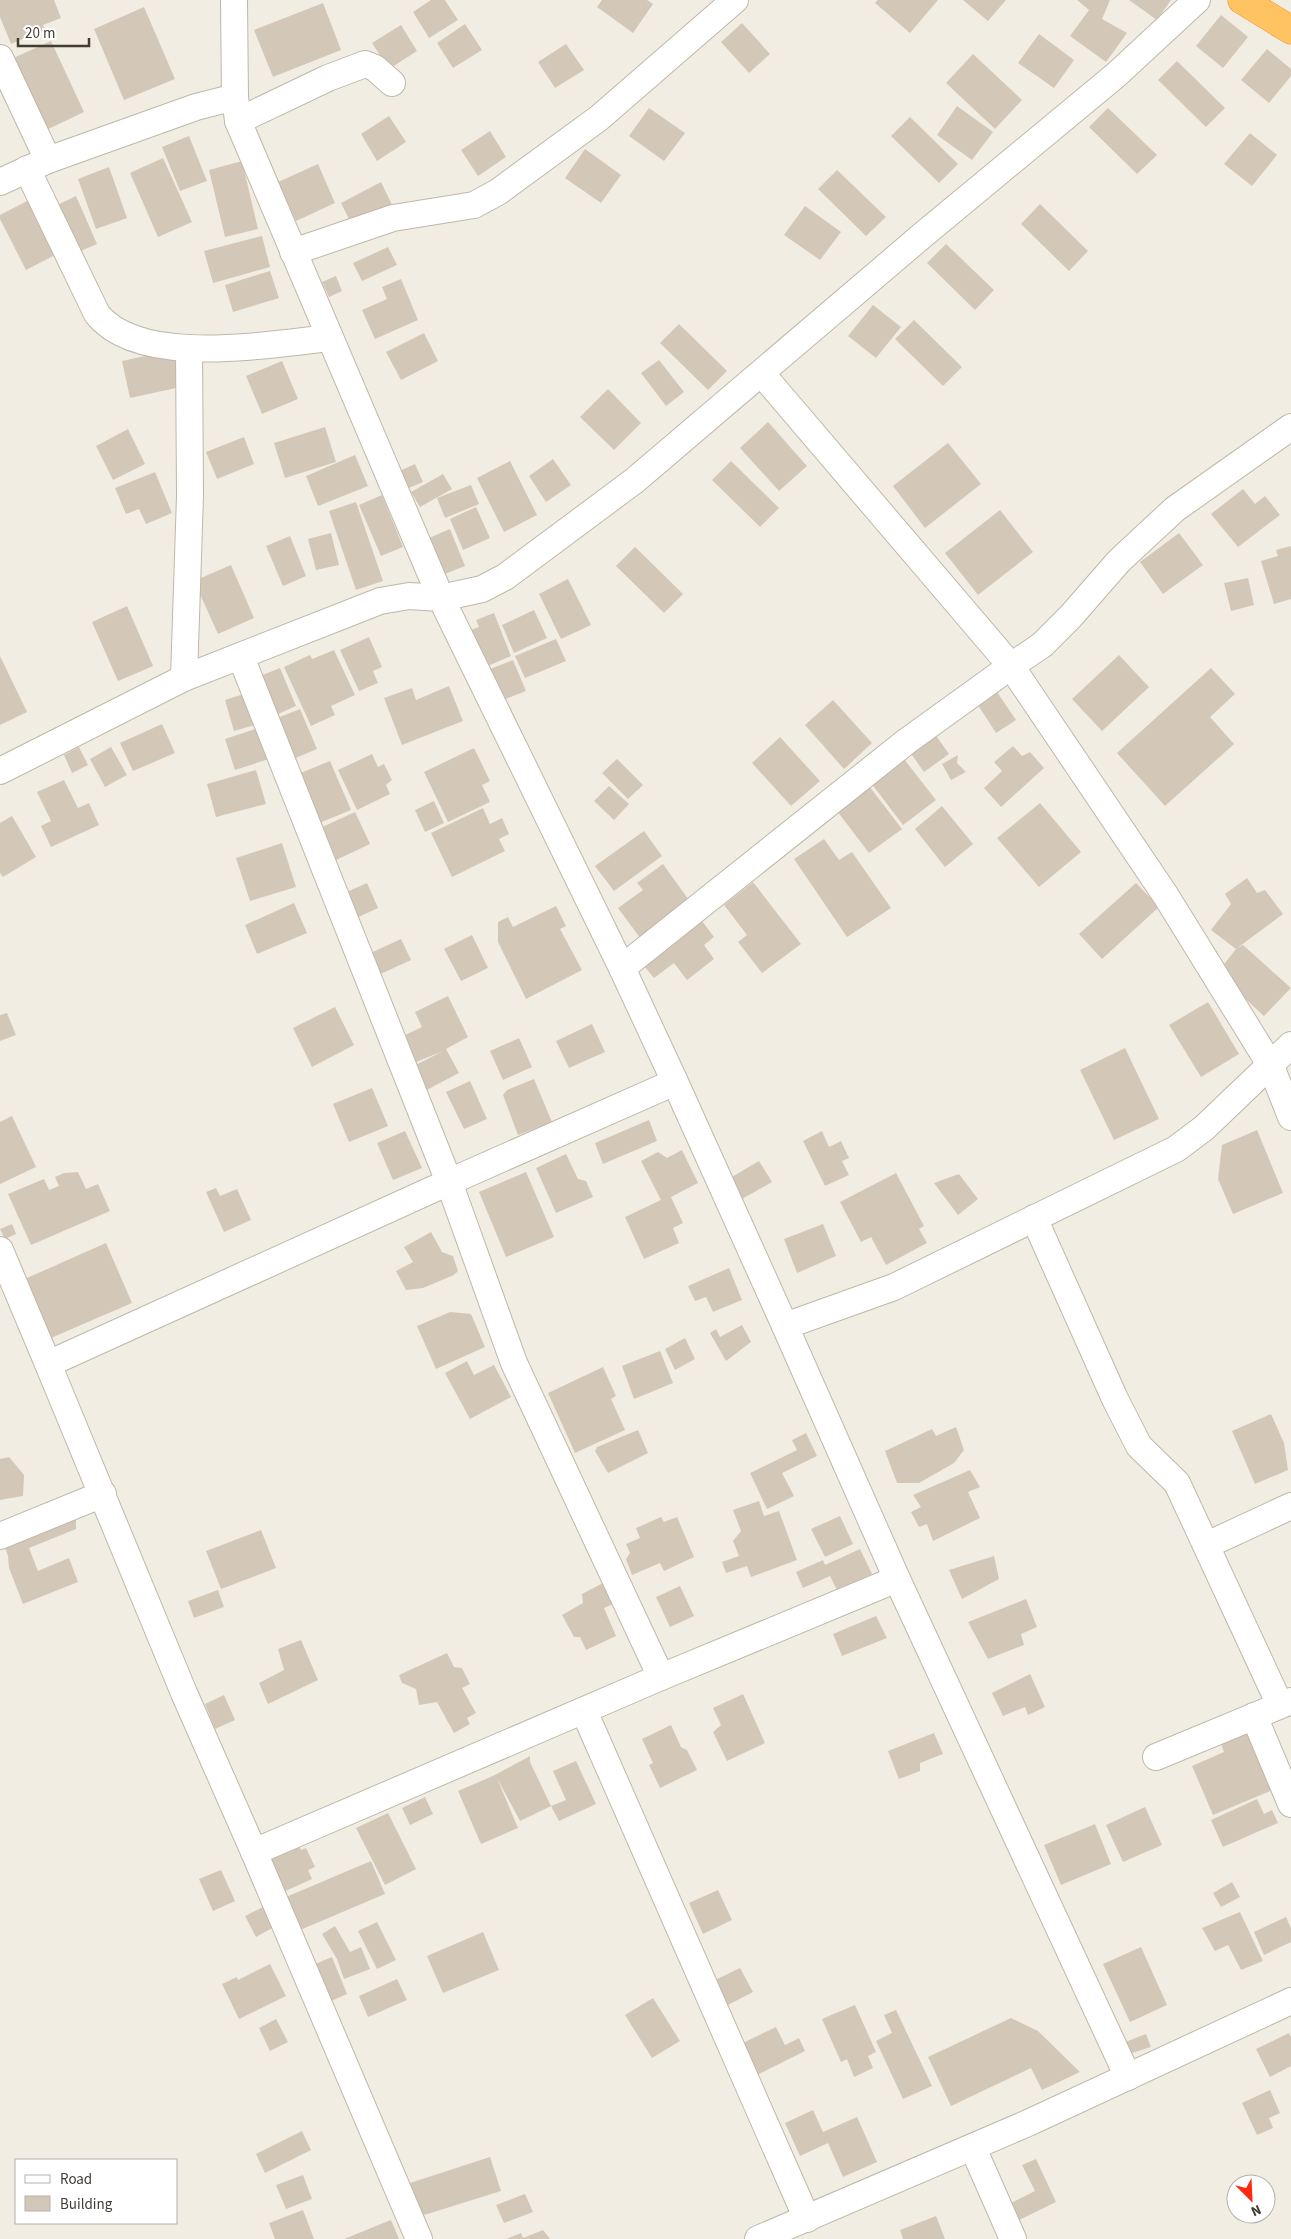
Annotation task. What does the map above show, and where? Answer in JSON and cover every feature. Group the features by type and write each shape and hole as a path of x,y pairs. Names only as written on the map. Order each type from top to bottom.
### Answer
{"highway":[{"path":"1243,0 1291,30"}],"street":[{"path":"234,0 232,106 441,598 622,968 675,1082 897,1579 1128,2077"},
{"path":"293,252 393,218 474,204 498,192 599,118 735,0"},
{"path":"0,771 191,676 380,601 409,596 441,598 482,590 506,577 634,481 762,374 924,234 1116,76 1197,0"},
{"path":"0,58 72,267 104,323 112,330 162,347 215,350 330,338"},
{"path":"0,182 38,164 196,107 232,106 365,64 376,68 392,83"},
{"path":"189,348 191,676"},
{"path":"762,374 1011,666 1166,896 1271,1066 1291,1117"},
{"path":"622,968 907,740 1042,645 1119,561 1175,509 1291,427"},
{"path":"236,658 449,1182 514,1363 661,1677"},
{"path":"785,1326 894,1287 1176,1149 1204,1128 1291,1045"},
{"path":"48,1364 449,1182 675,1082"},
{"path":"1034,1218 1115,1400 1139,1446 1178,1483 1286,1703 1156,1757"},
{"path":"0,1250 104,1494 184,1693 420,2239"},
{"path":"0,1536 104,1494"},
{"path":"1207,1545 1291,1506"},
{"path":"254,1852 661,1677 897,1579"},
{"path":"584,1711 807,2219"},
{"path":"1254,1716 1291,1804"},
{"path":"758,2239 973,2148 1291,2002"},
{"path":"973,2148 1013,2239"}],"building":[{"path":"0,0 54,0 61,18 43,25 45,30 11,44 0,17"},
{"path":"431,0 445,0 458,20 429,38 413,12"},
{"path":"602,0 647,0 653,4 633,33 597,7"},
{"path":"878,0 938,0 910,33 875,3"},
{"path":"963,0 1006,0 988,21"},
{"path":"1077,0 1110,0 1102,19 1127,33 1106,62 1070,36 1089,10"},
{"path":"1129,0 1171,0 1157,20"},
{"path":"323,3 341,50 273,77 254,30"},
{"path":"144,7 175,79 124,100 94,29"},
{"path":"1221,15 1248,37 1223,68 1196,46"},
{"path":"742,23 770,54 749,73 721,42"},
{"path":"465,24 482,50 453,68 437,43"},
{"path":"401,25 417,51 389,69 372,43"},
{"path":"1039,34 1074,60 1054,88 1018,63"},
{"path":"51,41 84,112 42,132 9,60"},
{"path":"566,44 584,70 555,88 538,62"},
{"path":"1267,49 1291,69 1291,76 1269,103 1241,80"},
{"path":"973,54 1022,100 995,129 946,83"},
{"path":"1177,61 1225,108 1206,127 1158,80"},
{"path":"957,106 993,132 972,160 937,135"},
{"path":"649,108 685,133 664,161 629,136"},
{"path":"1108,108 1157,155 1137,174 1089,127"},
{"path":"389,116 406,142 377,161 361,134"},
{"path":"910,117 958,164 939,183 891,136"},
{"path":"490,131 506,157 478,176 461,150"},
{"path":"1250,133 1277,155 1252,186 1224,164"},
{"path":"189,136 207,181 180,191 162,147"},
{"path":"585,149 621,175 601,203 565,178"},
{"path":"163,158 192,222 158,237 130,173"},
{"path":"242,161 258,229 225,237 209,170"},
{"path":"318,164 335,203 296,221 278,182"},
{"path":"109,167 127,218 96,229 78,179"},
{"path":"837,170 886,217 866,236 818,189"},
{"path":"381,182 394,209 354,229 341,203"},
{"path":"76,196 97,244 71,255 51,208"},
{"path":"31,199 59,253 26,270 0,219 0,215"},
{"path":"1040,204 1088,251 1069,271 1021,224"},
{"path":"805,206 841,232 820,260 784,235"},
{"path":"262,236 270,267 213,283 204,251"},
{"path":"946,244 994,290 975,310 927,263"},
{"path":"388,247 397,265 362,281 353,263"},
{"path":"270,271 279,298 233,312 225,285"},
{"path":"336,276 342,291 329,297 322,282"},
{"path":"401,279 418,320 375,339 362,310 387,299 382,287"},
{"path":"873,305 901,327 876,358 848,336"},
{"path":"914,320 962,367 943,386 895,339"},
{"path":"679,324 727,371 708,390 660,343"},
{"path":"424,333 438,361 401,380 386,352"},
{"path":"173,350 181,387 130,398 122,361"},
{"path":"659,360 684,392 666,406 641,373"},
{"path":"282,361 298,399 262,414 246,376"},
{"path":"608,389 641,423 614,450 580,417"},
{"path":"768,422 807,466 779,491 740,448"},
{"path":"325,427 336,462 285,478 274,443"},
{"path":"128,429 145,464 113,480 96,446"},
{"path":"244,437 254,464 217,479 206,452"},
{"path":"948,443 981,484 925,528 893,486"},
{"path":"355,455 368,486 318,506 306,476"},
{"path":"553,459 571,485 546,502 529,476"},
{"path":"510,461 537,515 504,532 477,478"},
{"path":"731,461 779,508 760,527 712,480"},
{"path":"415,464 423,482 404,490 397,472"},
{"path":"155,472 172,513 146,524 139,509 126,514 115,488"},
{"path":"443,474 452,489 420,507 411,492"},
{"path":"471,485 479,504 445,518 437,498"},
{"path":"1243,489 1255,504 1265,496 1280,515 1238,547 1211,514"},
{"path":"382,495 403,547 381,556 359,505"},
{"path":"356,502 383,581 356,590 329,511"},
{"path":"476,507 490,538 463,550 450,519"},
{"path":"1000,510 1033,552 978,595 945,553"},
{"path":"450,529 465,566 445,574 429,538"},
{"path":"331,533 339,565 316,570 308,539"},
{"path":"1179,533 1203,565 1163,594 1140,562"},
{"path":"290,536 306,576 283,586 266,546"},
{"path":"1291,546 1291,599 1274,604 1261,561 1278,556 1276,550"},
{"path":"635,547 683,594 664,613 616,566"},
{"path":"231,565 254,618 218,634 194,581"},
{"path":"1248,578 1254,605 1231,611 1224,583"},
{"path":"568,579 591,625 561,639 539,594"},
{"path":"127,606 153,666 118,681 92,622"},
{"path":"534,610 547,638 514,653 502,625"},
{"path":"494,613 511,656 483,668 468,631 479,627 476,620"},
{"path":"369,637 382,667 373,671 378,683 359,691 340,650"},
{"path":"556,639 566,661 525,678 515,656"},
{"path":"334,650 355,695 331,706 335,715 311,726 284,667 310,655 312,659"},
{"path":"1119,655 1149,687 1102,731 1072,699"},
{"path":"0,656 27,712 0,725"},
{"path":"513,660 526,691 498,702 485,671"},
{"path":"280,668 296,706 276,715 260,676"},
{"path":"1211,668 1235,694 1210,717 1234,744 1165,806 1117,753"},
{"path":"449,686 463,721 402,745 384,698 412,688 416,700"},
{"path":"250,692 259,724 234,731 225,700"},
{"path":"997,692 1016,720 996,733 978,705"},
{"path":"833,700 872,743 844,769 805,725"},
{"path":"300,709 317,749 291,760 275,719"},
{"path":"162,724 175,753 133,771 120,743"},
{"path":"261,727 272,758 235,770 225,739"},
{"path":"932,730 949,754 924,772 907,748"},
{"path":"780,737 820,781 791,806 752,763"},
{"path":"1013,746 1022,756 1030,752 1044,768 1001,807 984,788 1002,771 994,762"},
{"path":"79,747 88,765 72,773 64,755"},
{"path":"111,747 127,775 105,787 90,759"},
{"path":"474,748 490,781 482,785 490,802 448,822 424,772"},
{"path":"372,754 378,767 384,764 392,780 386,785 390,794 357,810 338,770"},
{"path":"900,754 936,800 903,825 868,779"},
{"path":"958,755 957,763 966,772 951,780 942,764"},
{"path":"617,759 643,785 628,799 602,773"},
{"path":"330,761 351,810 317,824 296,775"},
{"path":"256,770 266,804 216,817 207,784"},
{"path":"64,780 78,808 89,803 99,825 51,847 41,826 51,821 37,792"},
{"path":"866,782 902,829 869,853 834,807"},
{"path":"609,786 629,804 614,820 594,801"},
{"path":"434,801 444,823 425,832 415,810"},
{"path":"1040,803 1081,852 1039,887 997,838"},
{"path":"942,806 973,844 945,867 915,829"},
{"path":"483,808 490,824 502,818 509,834 499,839 505,851 452,877 431,833"},
{"path":"355,812 370,844 336,860 320,828"},
{"path":"12,816 36,857 3,877 0,873 0,823"},
{"path":"644,831 662,856 614,891 595,866"},
{"path":"824,839 839,860 852,852 891,908 847,937 794,859"},
{"path":"282,843 296,887 250,901 236,858"},
{"path":"663,864 691,903 641,939 618,908 643,890 637,883"},
{"path":"1247,878 1257,893 1265,890 1283,914 1236,949 1211,930 1231,904 1225,894"},
{"path":"753,882 801,944 762,973 738,942 747,935 724,905"},
{"path":"367,883 378,908 352,920 340,895"},
{"path":"1136,883 1159,907 1102,959 1079,934"},
{"path":"294,903 307,933 257,954 245,925"},
{"path":"556,906 566,926 560,929 582,970 526,999 498,942 498,922 508,917 513,927"},
{"path":"699,917 714,937 704,945 714,959 687,980 674,963 654,978 639,960"},
{"path":"472,935 488,968 461,981 444,949"},
{"path":"401,939 411,960 374,977 364,956"},
{"path":"1243,945 1291,988 1264,1016 1217,973 1236,949"},
{"path":"448,996 468,1037 446,1049 459,1073 419,1094 406,1070 443,1051 416,1062 403,1036 422,1027 415,1012"},
{"path":"1208,1002 1239,1054 1201,1077 1169,1025"},
{"path":"335,1007 354,1045 312,1067 293,1028"},
{"path":"7,1013 16,1035 0,1041 0,1015"},
{"path":"592,1024 605,1052 569,1068 556,1041"},
{"path":"519,1038 532,1067 503,1080 490,1051"},
{"path":"1125,1048 1159,1119 1114,1140 1080,1070"},
{"path":"534,1079 552,1122 518,1135 503,1095 507,1090"},
{"path":"470,1081 487,1119 464,1129 446,1092"},
{"path":"372,1088 388,1126 349,1142 333,1104"},
{"path":"12,1116 36,1167 0,1184 0,1122"},
{"path":"649,1120 657,1141 603,1164 595,1143"},
{"path":"1257,1130 1283,1193 1233,1214 1218,1179 1222,1145"},
{"path":"405,1131 422,1168 393,1180 377,1143"},
{"path":"822,1131 829,1147 841,1141 849,1158 842,1161 849,1175 825,1186 803,1141"},
{"path":"682,1150 698,1183 671,1197 683,1223 673,1228 679,1243 644,1259 625,1217 661,1200 641,1161 658,1152 667,1158"},
{"path":"566,1154 578,1179 586,1181 593,1197 556,1213 536,1168"},
{"path":"759,1161 772,1182 737,1202 725,1181"},
{"path":"78,1172 86,1189 98,1184 110,1211 31,1245 8,1194 44,1179 49,1190 59,1186 55,1177 64,1173"},
{"path":"526,1172 554,1237 506,1257 479,1192"},
{"path":"896,1173 924,1226 919,1229 927,1243 886,1265 871,1237 861,1242 840,1202"},
{"path":"959,1174 978,1199 958,1215 934,1183"},
{"path":"216,1188 220,1196 237,1189 251,1220 224,1232 206,1192"},
{"path":"12,1224 16,1234 5,1239 0,1229"},
{"path":"823,1224 836,1256 797,1273 784,1239"},
{"path":"431,1232 442,1252 453,1256 458,1271 454,1275 423,1288 406,1290 396,1271 413,1262 404,1247"},
{"path":"106,1243 132,1303 44,1341 18,1282"},
{"path":"729,1268 742,1300 713,1312 706,1297 695,1301 688,1286"},
{"path":"450,1312 471,1314 485,1347 436,1369 417,1326"},
{"path":"742,1325 751,1342 726,1361 710,1333 716,1329 720,1337"},
{"path":"685,1338 695,1359 675,1370 665,1349"},
{"path":"660,1351 673,1383 634,1399 622,1366"},
{"path":"467,1361 474,1375 494,1365 511,1397 470,1419 445,1373"},
{"path":"603,1367 616,1396 611,1399 625,1430 575,1453 548,1393"},
{"path":"1271,1414 1284,1443 1288,1470 1255,1484 1232,1431"},
{"path":"956,1427 964,1450 954,1463 919,1483 897,1483 885,1451 932,1429 936,1436"},
{"path":"638,1430 648,1453 608,1473 595,1451 597,1447"},
{"path":"806,1433 817,1456 782,1473 794,1496 767,1509 750,1473 797,1450 792,1440"},
{"path":"9,1457 24,1475 23,1496 0,1500 0,1459"},
{"path":"970,1470 980,1487 968,1492 980,1518 933,1541 927,1524 919,1527 911,1512 921,1507 913,1495"},
{"path":"759,1501 764,1516 779,1511 797,1560 751,1577 747,1566 726,1573 722,1562 739,1556 733,1541 741,1531 733,1510"},
{"path":"76,1513 76,1529 29,1548 38,1571 69,1558 78,1582 23,1604 9,1568 8,1556 3,1542"},
{"path":"840,1516 853,1544 825,1557 811,1529"},
{"path":"661,1517 664,1522 677,1517 694,1557 664,1571 660,1563 632,1575 626,1559 630,1553 626,1544 640,1538 636,1528"},
{"path":"261,1530 276,1568 221,1589 206,1551"},
{"path":"860,1549 872,1574 837,1590 830,1576 803,1588 796,1572 823,1560 825,1565"},
{"path":"994,1556 999,1579 962,1599 949,1570"},
{"path":"603,1583 613,1604 604,1608 616,1636 586,1650 580,1637 574,1637 562,1615 583,1603 582,1594"},
{"path":"680,1586 694,1616 670,1627 656,1597"},
{"path":"218,1590 224,1607 194,1618 188,1601"},
{"path":"1026,1599 1037,1627 1021,1634 1024,1645 988,1659 968,1622"},
{"path":"876,1616 887,1638 842,1656 833,1634"},
{"path":"301,1640 318,1680 268,1704 259,1683 284,1670 278,1649"},
{"path":"447,1653 454,1667 462,1668 470,1684 462,1688 476,1713 467,1718 470,1724 454,1733 437,1702 419,1705 416,1689 402,1683 399,1675"},
{"path":"1030,1674 1045,1707 1028,1715 1025,1707 1003,1716 992,1693"},
{"path":"743,1694 765,1743 727,1761 713,1732 721,1725 713,1708"},
{"path":"224,1695 235,1720 215,1729 205,1704"},
{"path":"671,1725 681,1747 687,1750 697,1770 660,1788 649,1765 653,1763 642,1739"},
{"path":"1250,1728 1275,1789 1213,1815 1192,1766 1224,1752 1220,1741"},
{"path":"934,1733 943,1754 920,1763 920,1771 899,1779 888,1751"},
{"path":"530,1756 530,1762 551,1806 520,1821 497,1778 518,1828 481,1844 458,1791 495,1775"},
{"path":"576,1761 596,1804 559,1821 551,1806 566,1800 553,1771"},
{"path":"425,1797 433,1814 410,1825 402,1808"},
{"path":"1257,1799 1264,1814 1272,1810 1278,1823 1223,1847 1211,1820"},
{"path":"1145,1807 1162,1845 1123,1862 1106,1825"},
{"path":"388,1813 416,1869 385,1885 356,1828"},
{"path":"1095,1824 1111,1864 1061,1885 1044,1845"},
{"path":"297,1841 301,1850 306,1848 315,1867 308,1870 312,1879 281,1893 264,1856"},
{"path":"371,1861 385,1894 300,1930 286,1897"},
{"path":"221,1870 235,1901 213,1911 199,1879"},
{"path":"1232,1882 1240,1897 1221,1907 1213,1893"},
{"path":"718,1890 732,1920 703,1934 689,1903"},
{"path":"263,1907 274,1927 256,1937 245,1916"},
{"path":"1240,1912 1263,1961 1241,1970 1228,1945 1215,1951 1202,1928"},
{"path":"1286,1917 1291,1928 1291,1942 1264,1955 1254,1932"},
{"path":"377,1922 396,1960 377,1969 358,1931"},
{"path":"335,1926 350,1952 361,1947 370,1969 344,1979 337,1959 322,1934"},
{"path":"483,1932 499,1970 443,1993 427,1956"},
{"path":"1141,1947 1167,2005 1130,2022 1103,1964"},
{"path":"332,1957 347,1994 329,2002 313,1965"},
{"path":"270,1964 286,1996 239,2019 222,1984 237,1977 238,1980"},
{"path":"740,1968 753,1992 724,2007 711,1982"},
{"path":"397,1979 407,2000 368,2017 359,1996"},
{"path":"653,1998 680,2041 652,2058 625,2015"},
{"path":"855,2005 876,2052 868,2056 873,2068 854,2077 847,2059 841,2062 822,2019"},
{"path":"896,2010 932,2086 903,2099 876,2041 892,2033 884,2015"},
{"path":"1011,2018 1038,2031 1080,2072 1042,2090 1031,2068 951,2106 928,2057"},
{"path":"276,2019 288,2042 270,2051 259,2028"},
{"path":"776,2027 785,2045 799,2038 805,2051 757,2075 744,2047 745,2042"},
{"path":"1289,2033 1291,2037 1291,2066 1270,2077 1256,2049"},
{"path":"1146,2034 1151,2047 1129,2054 1125,2042"},
{"path":"1270,2090 1280,2113 1269,2118 1273,2128 1257,2135 1242,2103"},
{"path":"813,2110 823,2132 857,2117 877,2162 843,2177 828,2143 800,2156 785,2123"},
{"path":"302,2131 311,2150 265,2173 256,2154"},
{"path":"490,2157 501,2191 421,2216 410,2183"},
{"path":"1036,2159 1056,2202 1015,2222 1007,2205 1035,2191 1022,2165"},
{"path":"303,2175 312,2199 286,2209 276,2185"},
{"path":"525,2194 533,2212 504,2223 496,2205"},
{"path":"303,2210 314,2239 275,2239 269,2223"},
{"path":"936,2216 945,2239 903,2239 900,2230"},
{"path":"391,2220 399,2239 344,2239"},
{"path":"543,2230 550,2239 506,2239 521,2233 523,2238"}]}
